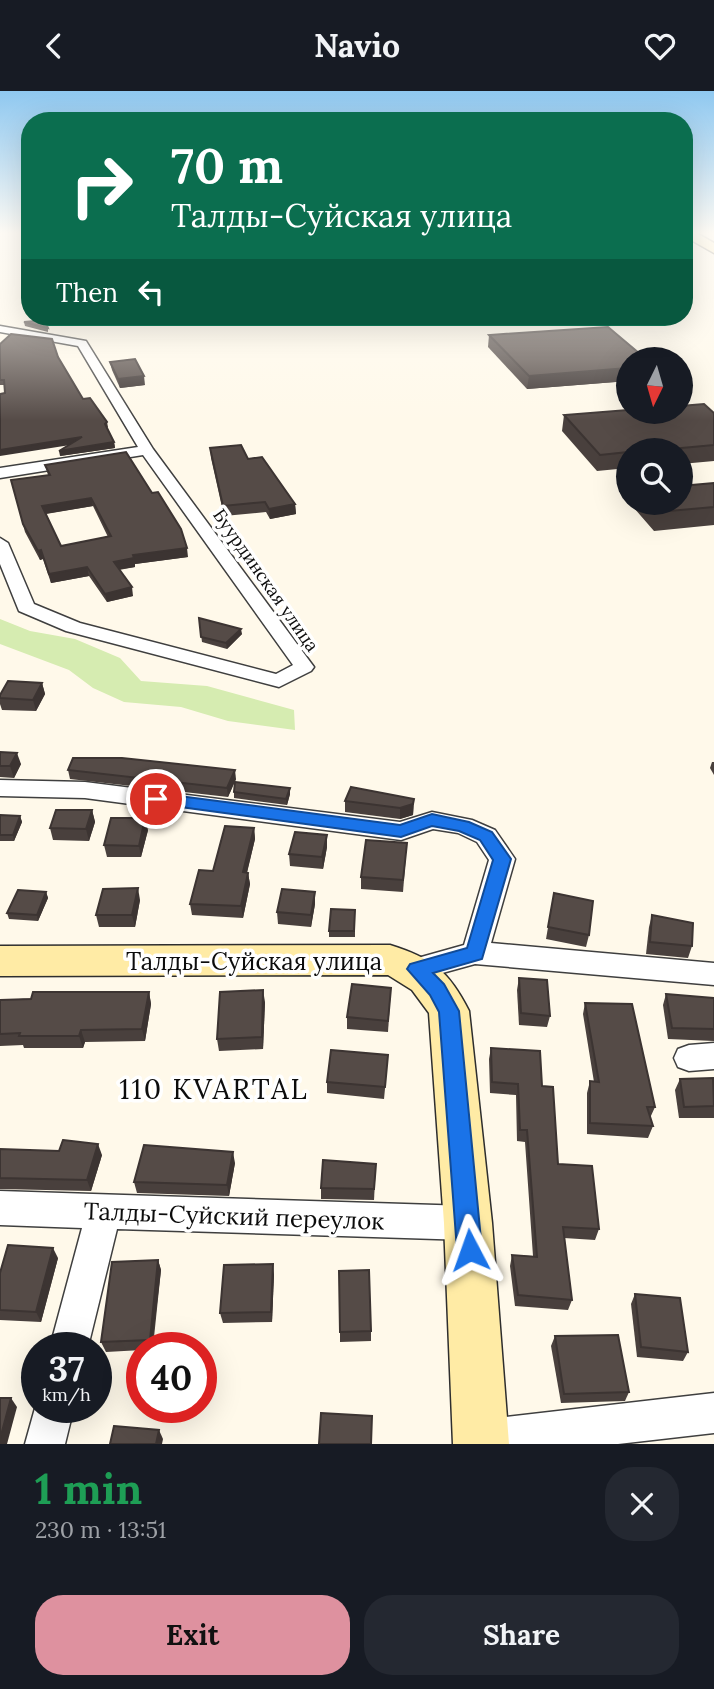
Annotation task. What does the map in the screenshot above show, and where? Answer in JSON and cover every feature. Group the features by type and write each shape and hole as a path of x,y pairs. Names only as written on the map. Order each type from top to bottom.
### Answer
{"street":[{"name":"Буурдинская улица","path":"0,329 82,342 148,450 304,667 279,681 73,627 26,607 0,543"},
{"path":"0,473 148,450"},
{"path":"0,789 85,790 401,831 432,820 463,826 486,836 502,859 475,953"},
{"path":"714,974 475,953 417,969 437,990 449,1011 468,1223 481,1442 714,1413"},
{"name":"Талды-Суйская улица","path":"0,961 390,960 417,969"},
{"name":"Талды-Суйский переулок","path":"0,1208 468,1223"},
{"path":"73,1332 104,1211"},
{"path":"45,1444 50,1423"}],"green space":[{"path":"0,619 30,631 75,639 120,658 141,681 207,686 294,710 295,730 228,721 181,707 124,702 93,688 69,670 0,644"}],"building":[{"path":"608,327 632,347 616,347 616,369 529,376 489,335"},
{"path":"11,334 52,339 58,357 83,399 90,398 107,422 105,424 114,442 59,451 82,437 0,450 0,394 5,393 4,380 0,380 0,344"},
{"path":"135,359 144,376 118,379 110,362"},
{"path":"704,404 714,413 714,445 693,447 693,438 616,438 616,453 600,455 564,415 616,411 616,424 693,424 693,405"},
{"path":"241,445 248,459 262,457 295,504 269,509 265,502 223,506 210,448"},
{"path":"126,452 152,493 158,492 181,529 187,548 133,555 134,558 114,562 132,587 105,594 87,567 49,574 41,550 38,551 23,524 11,480 50,475 45,465","holes":["91,498 111,536 61,546 42,506"]},
{"path":"714,483 714,507 693,509 693,485"},
{"path":"199,618 241,629 226,643 201,637"},
{"path":"8,681 42,683 33,700 0,698"},
{"path":"0,752 17,753 10,766 0,766"},
{"path":"73,758 122,758 235,770 227,788 68,770"},
{"path":"235,782 290,788 286,799 234,792"},
{"path":"351,787 414,799 413,804 400,808 345,801"},
{"path":"56,810 92,810 86,829 50,828"},
{"path":"0,815 20,816 13,835 0,835"},
{"path":"111,818 145,818 139,846 104,845"},
{"path":"225,826 254,828 243,872 248,873 241,906 190,904 199,870 213,871"},
{"path":"295,832 327,835 322,857 289,854"},
{"path":"366,840 407,843 403,880 361,877"},
{"path":"138,888 132,915 96,915 103,889"},
{"path":"282,889 315,892 311,915 277,912"},
{"path":"18,890 46,892 37,915 7,913"},
{"path":"554,893 593,901 589,935 548,927"},
{"path":"331,909 355,910 354,931 329,931"},
{"path":"652,915 693,923 692,946 650,942"},
{"path":"519,978 547,980 550,1016 521,1013"},
{"path":"352,984 391,988 388,1021 347,1017"},
{"path":"263,990 262,1037 217,1039 220,992"},
{"path":"33,992 149,992 142,1029 81,1030 79,1036 0,1034 0,1000 31,999"},
{"path":"666,994 714,998 714,1029 672,1028"},
{"path":"585,1003 632,1004 655,1107 647,1107 653,1126 590,1123 590,1081 599,1082"},
{"path":"491,1048 540,1051 542,1086 553,1087 558,1164 592,1166 599,1229 563,1227 572,1300 518,1295 512,1255 537,1257 527,1130 520,1130 518,1084 492,1082"},
{"path":"331,1050 388,1055 385,1087 327,1082"},
{"path":"713,1078 714,1106 684,1107 680,1079"},
{"path":"63,1140 98,1144 87,1180 0,1178 0,1149 59,1151"},
{"path":"144,1145 233,1152 227,1185 134,1182"},
{"path":"323,1160 376,1164 374,1189 321,1188"},
{"path":"8,1245 53,1248 36,1312 0,1310 0,1273"},
{"path":"158,1260 151,1332 126,1332 126,1341 112,1342 112,1332 102,1332 112,1262"},
{"path":"273,1264 271,1312 220,1313 224,1265"},
{"path":"369,1270 371,1331 340,1332 339,1271"},
{"path":"635,1294 680,1298 688,1352 641,1347"},
{"path":"618,1335 629,1392 564,1394 555,1336"},
{"path":"0,1398 11,1398 0,1439"},
{"path":"321,1413 372,1416 371,1444 319,1444"},
{"path":"114,1426 159,1430 156,1444 110,1444"}],"district":[{"name":"110 KVARTAL","path":"214,1089"}],"route":[{"path":"156,799 401,831 432,820 463,826 486,836 502,859 475,953 417,969 437,990 449,1011 470,1250"}]}
